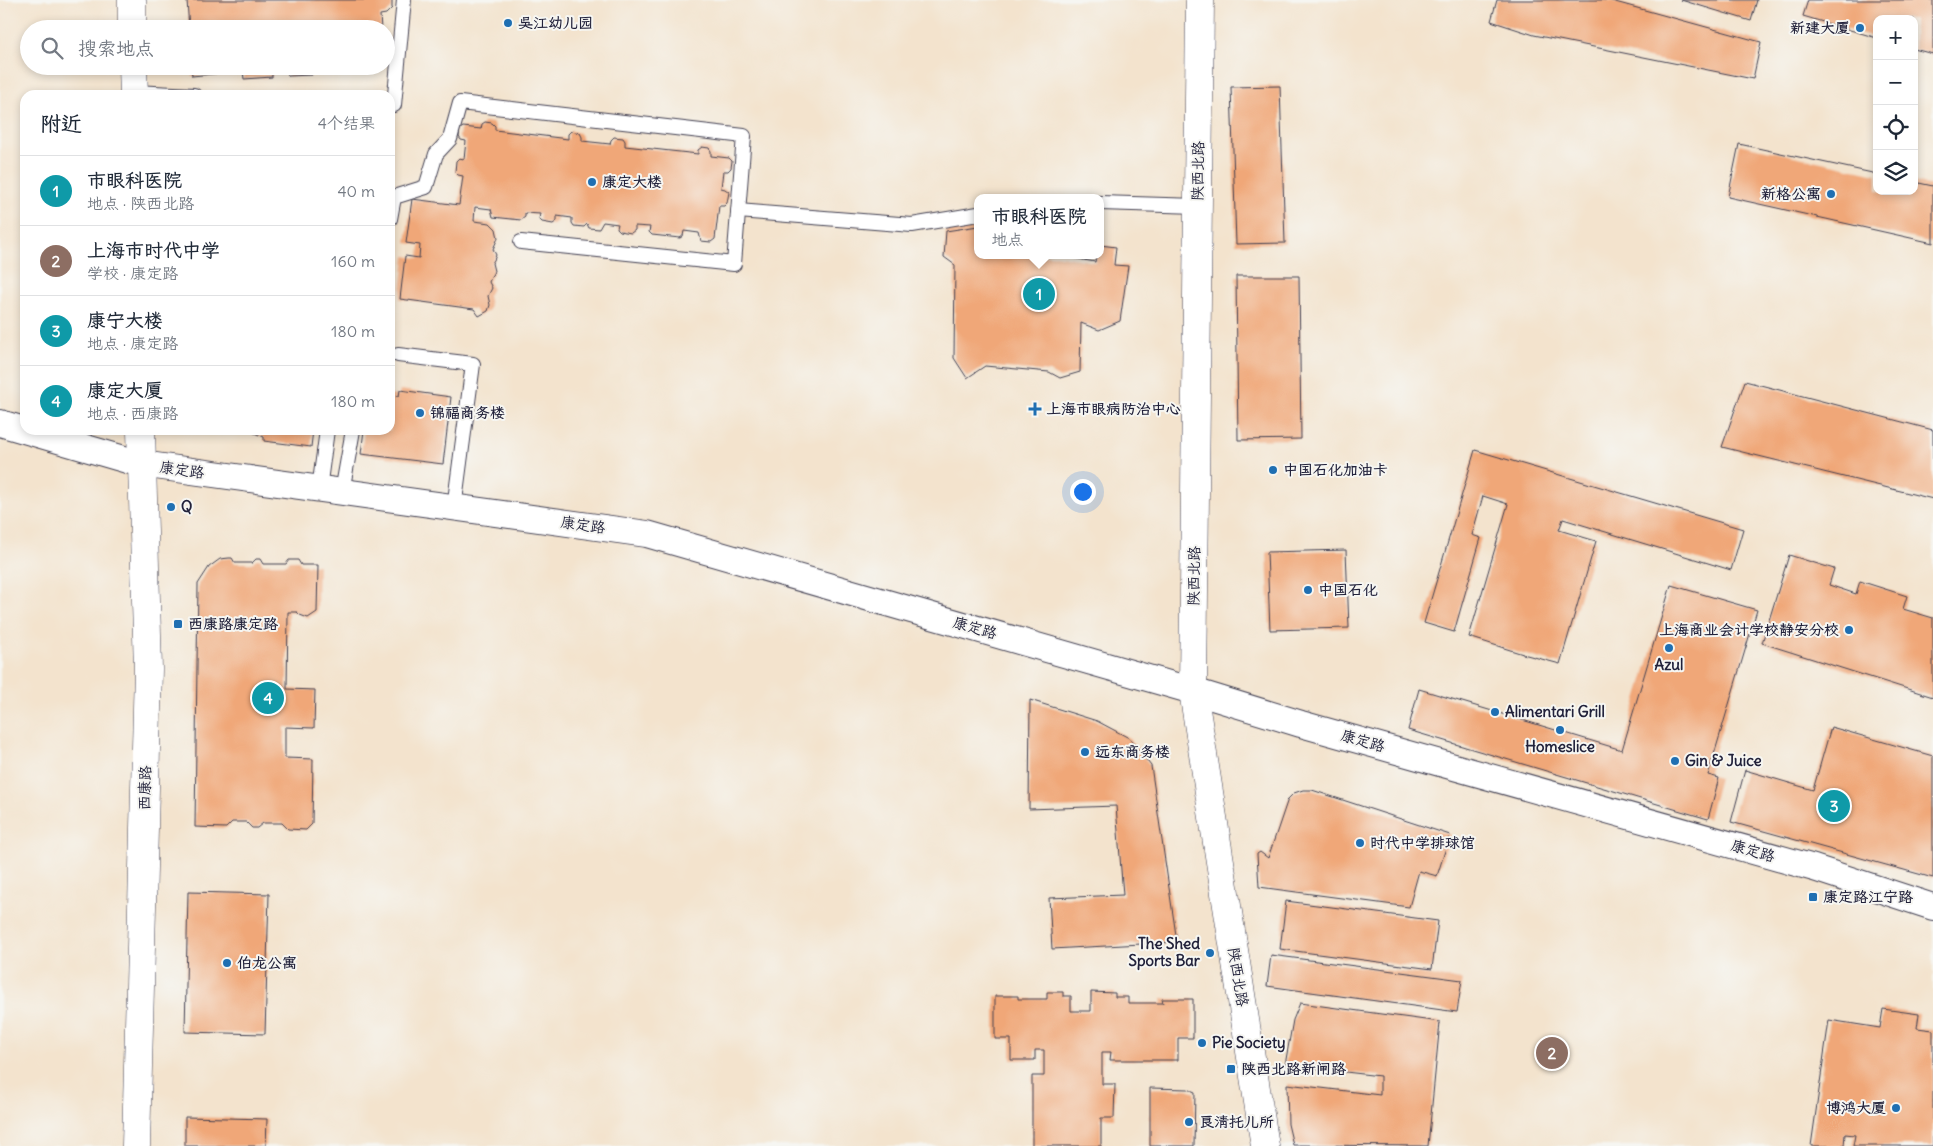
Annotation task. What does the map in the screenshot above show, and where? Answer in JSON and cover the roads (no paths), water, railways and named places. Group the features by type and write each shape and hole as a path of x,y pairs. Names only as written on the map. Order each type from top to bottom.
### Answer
{"main road":[{"path":"132,0 132,20"},
{"name":"陕西北路","path":"1200,0 1193,690 1265,1146"},
{"name":"西康路","path":"136,1146 148,669 141,435"}],"street":[{"name":"康定路","path":"0,424 20,430"},
{"name":"康定路","path":"39,435 141,464 647,534 1193,690 1301,724 1814,868 1933,907"}],"lane":[{"path":"395,94 404,0"},
{"path":"134,84 167,90"},
{"path":"395,197 426,187 436,154 450,139 460,103 744,136 734,264 521,242"},
{"path":"1104,203 1198,206"},
{"path":"738,210 912,225 974,215"},
{"path":"398,355 473,364 454,508"},
{"path":"328,435 331,490"},
{"path":"331,490 351,435"}],"place":[{"name":"吴江幼儿园","path":"508,23"},
{"name":"新建大厦","path":"1860,28"},
{"name":"康定大楼","path":"592,182"},
{"name":"新格公寓","path":"1831,194"},
{"name":"市眼科医院","path":"1039,294"},
{"name":"上海市眼病防治中心","path":"1035,409"},
{"name":"锦福商务楼","path":"420,413"},
{"name":"中国石化加油卡","path":"1273,470"},
{"name":"Q","path":"171,507"},
{"name":"中国石化","path":"1308,590"},
{"name":"西康路康定路","path":"178,624"},
{"name":"上海商业会计学校静安分校","path":"1849,630"},
{"name":"Azul","path":"1669,648"},
{"name":"康定大厦","path":"268,698"},
{"name":"Alimentari Grill","path":"1495,712"},
{"name":"Homeslice","path":"1560,730"},
{"name":"远东商务楼","path":"1085,752"},
{"name":"Gin & Juice","path":"1675,761"},
{"name":"康宁大楼","path":"1834,806"},
{"name":"时代中学排球馆","path":"1360,843"},
{"name":"康定路江宁路","path":"1813,897"},
{"name":"The Shed Sports Bar","path":"1210,953"},
{"name":"伯龙公寓","path":"227,963"},
{"name":"Pie Society","path":"1202,1043"},
{"name":"上海市时代中学","path":"1552,1053"},
{"name":"陕西北路新闸路","path":"1231,1069"},
{"name":"博鸿大厦","path":"1896,1108"},
{"name":"良清托儿所","path":"1189,1122"}]}
